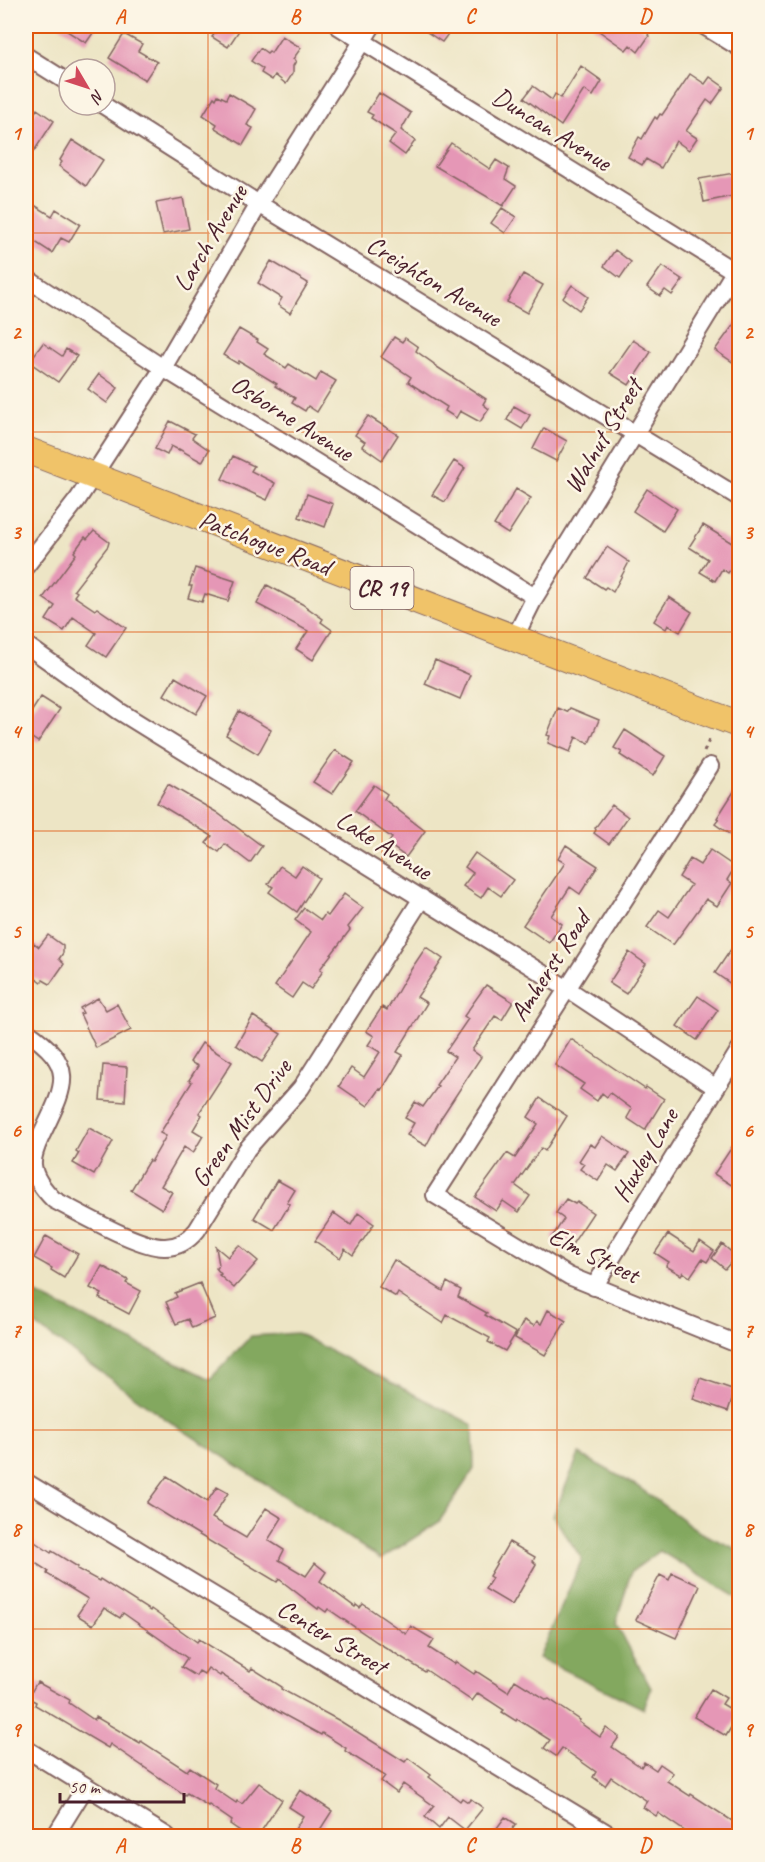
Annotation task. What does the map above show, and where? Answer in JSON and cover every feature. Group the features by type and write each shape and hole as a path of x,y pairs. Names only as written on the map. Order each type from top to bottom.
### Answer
{"main road":[{"name":"Patchogue Road","path":"26,450 740,725"}],"street":[{"name":"Duncan Avenue","path":"338,26 738,270"},
{"name":"Larch Avenue","path":"26,566 73,506 163,368 259,204 372,26"},
{"path":"704,26 740,48"},
{"path":"26,56 57,75"},
{"name":"Creighton Avenue","path":"117,114 259,204 740,498"},
{"name":"Walnut Street","path":"517,640 520,627 535,597 634,433 738,270"},
{"name":"Osborne Avenue","path":"26,278 163,368 535,597"},
{"name":"Lake Avenue","path":"26,645 119,711 566,988 715,1088"},
{"name":"Amherst Road","path":"435,1195 710,766"},
{"name":"Green Mist Drive","path":"26,1031 51,1050 62,1073 59,1098 34,1155 33,1166 45,1190 54,1200 135,1240 166,1247 180,1244 190,1239 197,1230 247,1149 301,1088 422,898"},
{"name":"Huxley Lane","path":"594,1287 740,1049"},
{"name":"Elm Street","path":"435,1195 569,1276 740,1345"},
{"name":"Center Street","path":"26,1482 612,1836"},
{"path":"26,1749 167,1836"},
{"path":"56,1836 86,1786"}],"green space":[{"path":"26,1289 210,1379 251,1336 297,1333 473,1425 474,1469 439,1522 381,1559 167,1420 26,1318"},
{"path":"579,1454 637,1486 701,1533 739,1548 739,1599 660,1551 631,1572 616,1623 651,1688 644,1709 539,1658 582,1559 553,1516"}],"building":[{"path":"59,26 98,26 86,43"},
{"path":"220,26 242,26 228,47 212,37"},
{"path":"418,26 454,26 442,42"},
{"path":"592,26 639,26 649,33 649,36 638,52 630,45 626,50"},
{"path":"124,34 142,44 138,51 157,62 145,80 117,63 117,57 110,57"},
{"path":"282,36 301,48 293,59 296,61 293,73 286,84 275,75 272,80 261,73 263,69 251,61 260,48 271,53"},
{"path":"581,66 602,81 593,96 584,90 561,126 524,98 533,86 552,100 555,94 561,98"},
{"path":"690,74 705,84 710,77 724,87 712,104 707,100 686,131 697,138 689,150 676,141 661,168 646,159 642,165 628,157 639,137 642,139 655,117 657,119 660,114 662,115"},
{"path":"229,93 256,109 247,125 253,128 243,145 215,128 217,124 203,115 214,97 216,99 218,95 226,99"},
{"path":"379,93 411,113 401,130 415,141 405,155 389,143 396,134 371,118 373,115 367,112"},
{"path":"37,109 54,121 34,151 26,146 26,126"},
{"path":"72,140 103,160 86,186 59,166"},
{"path":"451,143 490,169 496,160 509,168 505,179 516,186 503,206 435,166"},
{"path":"734,173 738,195 704,202 699,179"},
{"path":"183,198 189,229 163,234 156,203"},
{"path":"26,200 52,216 56,209 80,224 69,242 61,238 52,253 26,236"},
{"path":"502,208 516,217 505,233 491,223"},
{"path":"615,250 631,262 620,278 604,266"},
{"path":"271,261 308,283 290,313 278,305 282,298 258,283"},
{"path":"662,266 683,280 672,295 665,290 660,296 647,287"},
{"path":"523,274 543,285 527,313 507,302"},
{"path":"572,285 588,297 579,310 563,298"},
{"path":"740,316 740,367 715,350"},
{"path":"239,329 258,340 257,342 268,349 264,354 286,368 289,364 316,381 321,372 336,381 317,412 308,406 305,411 292,403 295,398 275,386 277,384 239,361 238,364 223,355"},
{"path":"394,337 402,342 405,338 418,347 416,351 434,365 486,399 483,404 489,409 480,422 460,411 456,418 445,411 447,407 408,382 411,377 381,357"},
{"path":"633,340 651,352 629,385 610,373"},
{"path":"43,343 62,356 66,349 77,356 58,382 29,362"},
{"path":"99,374 118,388 107,403 88,389"},
{"path":"514,406 530,415 522,429 507,420"},
{"path":"368,416 398,435 382,460 362,446 365,442 355,435"},
{"path":"170,421 195,434 192,438 209,450 202,462 171,446 167,455 155,449"},
{"path":"544,428 567,441 556,461 533,449"},
{"path":"233,456 254,466 251,471 275,483 267,500 222,479"},
{"path":"454,461 465,468 445,502 432,495"},
{"path":"516,489 531,498 508,534 494,525"},
{"path":"647,489 677,509 663,531 633,511"},
{"path":"307,494 333,504 325,527 299,517"},
{"path":"703,525 740,548 740,555 728,573 722,569 715,581 700,572 708,559 689,547"},
{"path":"94,531 109,542 108,546 74,590 77,592 74,596 95,610 97,608 126,628 106,657 88,645 96,633 73,617 64,631 46,620 55,606 43,598 76,554 74,552 85,537 87,539"},
{"path":"607,547 629,562 613,592 587,578"},
{"path":"195,568 235,581 228,601 205,594 202,602 188,598"},
{"path":"267,585 302,604 323,619 321,622 332,630 313,660 296,649 308,631 257,604"},
{"path":"669,597 692,612 680,632 668,625 666,629 654,621"},
{"path":"435,660 470,675 460,699 425,684"},
{"path":"175,677 207,696 196,714 164,695"},
{"path":"41,697 60,709 38,742 26,734 26,720"},
{"path":"558,708 567,712 570,708 599,720 589,743 576,737 570,752 548,743 550,736 547,735"},
{"path":"239,711 271,730 258,754 226,735"},
{"path":"625,730 665,756 653,776 620,755 622,752 614,748"},
{"path":"335,750 354,762 332,794 313,782"},
{"path":"740,782 740,825 732,836 715,824"},
{"path":"168,784 216,812 262,846 250,863 225,844 219,852 206,843 212,836 157,803"},
{"path":"374,785 387,794 384,799 425,831 406,857 388,844 392,838 355,811"},
{"path":"612,805 628,817 609,844 594,833 595,828"},
{"path":"566,845 598,866 580,894 570,887 551,916 562,924 549,943 523,925 565,863 558,859"},
{"path":"710,850 735,867 727,880 732,883 717,906 706,899 673,945 647,927 659,910 669,917 691,885 679,877 690,859 700,865"},
{"path":"475,853 513,880 501,896 488,887 481,898 463,886 473,873 465,867"},
{"path":"280,866 295,876 302,866 319,878 297,912 269,892 273,887 268,884"},
{"path":"344,894 363,908 348,927 350,930 320,969 323,971 311,989 302,983 292,998 275,986 311,932 295,920 304,908 321,920 325,914 328,916"},
{"path":"48,935 63,946 63,953 59,959 64,964 50,984 34,977 26,990 26,955 34,943 39,947"},
{"path":"740,936 740,978 734,986 715,973"},
{"path":"426,947 443,959 417,997 427,1003 397,1052 403,1055 382,1090 380,1089 368,1106 339,1086 351,1068 364,1077 380,1052 368,1045 374,1036 366,1031 382,1007 387,1010"},
{"path":"629,952 646,964 626,994 609,983"},
{"path":"486,985 513,1002 502,1020 495,1016 472,1050 481,1057 441,1118 426,1146 407,1135 414,1123 405,1118 415,1102 423,1107 438,1086 436,1085 455,1057 446,1051 468,1019 464,1016"},
{"path":"698,996 718,1010 697,1040 677,1026"},
{"path":"98,998 106,1010 117,1004 131,1030 96,1048 80,1014 83,1013 80,1008"},
{"path":"253,1016 281,1034 262,1062 236,1045"},
{"path":"571,1039 645,1089 646,1087 664,1099 645,1130 627,1118 632,1109 610,1093 607,1097 602,1093 597,1101 580,1089 584,1084 555,1065"},
{"path":"202,1043 232,1062 199,1113 202,1115 193,1130 203,1136 193,1153 184,1147 161,1186 172,1192 162,1209 131,1190 166,1136 160,1133 192,1082 189,1080 198,1066 190,1062"},
{"path":"103,1065 127,1067 125,1102 100,1100"},
{"path":"540,1098 567,1116 545,1151 541,1148 515,1185 530,1196 519,1212 503,1201 496,1211 475,1197 507,1153 515,1158 538,1124 528,1117"},
{"path":"89,1128 113,1141 94,1175 73,1163 79,1153 76,1151"},
{"path":"740,1135 740,1175 733,1186 714,1174"},
{"path":"602,1136 629,1154 617,1171 608,1165 598,1181 580,1169 584,1164 579,1161 590,1144 595,1147"},
{"path":"277,1180 295,1190 287,1203 290,1204 274,1230 254,1218"},
{"path":"566,1199 575,1204 577,1202 593,1213 569,1249 552,1237 564,1219 556,1213"},
{"path":"334,1213 351,1225 358,1213 374,1224 353,1255 345,1249 340,1258 315,1241"},
{"path":"668,1234 694,1251 700,1241 714,1251 707,1262 702,1259 690,1277 683,1272 681,1275 666,1266 669,1262 655,1253"},
{"path":"46,1236 78,1254 64,1278 34,1258"},
{"path":"722,1244 736,1256 725,1269 712,1258"},
{"path":"239,1245 258,1261 234,1288 219,1275 221,1274 216,1268 219,1265 216,1247 228,1257"},
{"path":"394,1260 443,1291 447,1282 461,1290 458,1297 516,1333 505,1351 488,1342 490,1338 447,1315 443,1323 398,1293 396,1297 379,1287"},
{"path":"102,1266 128,1280 126,1283 141,1291 129,1314 99,1298 102,1294 90,1288"},
{"path":"200,1283 215,1318 192,1328 188,1319 176,1324 166,1302 177,1297 175,1293"},
{"path":"548,1310 566,1321 545,1355 515,1338 524,1320 534,1326 537,1321 541,1324"},
{"path":"700,1378 735,1390 728,1411 693,1399"},
{"path":"167,1476 207,1502 217,1487 228,1493 212,1518 246,1538 266,1508 282,1518 268,1540 284,1550 279,1560 306,1576 315,1563 326,1572 320,1581 355,1607 356,1605 360,1608 363,1604 406,1634 411,1626 434,1640 429,1648 454,1664 456,1662 474,1674 476,1671 508,1692 515,1680 547,1700 549,1699 600,1737 606,1728 619,1737 612,1747 641,1767 644,1762 656,1770 660,1764 673,1773 667,1781 740,1826 740,1836 692,1836 658,1813 656,1816 643,1807 647,1801 611,1777 605,1786 593,1777 596,1772 562,1748 556,1756 544,1748 550,1740 502,1712 504,1710 478,1693 472,1701 328,1609 326,1612 319,1607 318,1609 279,1579 277,1582 147,1503"},
{"path":"26,1536 51,1553 52,1551 78,1567 77,1569 99,1581 100,1579 150,1611 151,1609 197,1642 199,1639 250,1671 252,1668 282,1687 281,1689 340,1721 405,1762 408,1758 460,1801 462,1798 468,1802 471,1799 483,1808 465,1830 448,1817 439,1829 425,1817 434,1806 403,1784 397,1793 381,1781 385,1776 345,1751 346,1748 322,1733 321,1735 277,1711 221,1674 220,1676 208,1668 204,1674 199,1671 196,1676 181,1667 187,1658 123,1613 120,1618 104,1608 93,1625 77,1615 88,1599 47,1574 48,1571 26,1557"},
{"path":"509,1542 535,1557 533,1561 536,1564 512,1605 485,1589 492,1578 489,1576"},
{"path":"672,1573 700,1586 676,1638 636,1620 660,1575 669,1580"},
{"path":"37,1682 70,1700 69,1703 94,1720 96,1717 140,1743 141,1741 187,1771 190,1767 216,1784 214,1788 236,1803 237,1801 242,1804 259,1783 282,1800 258,1836 237,1836 240,1831 230,1824 232,1821 209,1805 187,1793 185,1795 110,1744 108,1748 35,1705 36,1702 28,1698"},
{"path":"711,1689 726,1698 722,1704 739,1714 726,1736 694,1717"},
{"path":"300,1790 332,1811 316,1836 291,1836 303,1816 289,1807"},
{"path":"505,1817 516,1824 508,1836 491,1836"}]}
